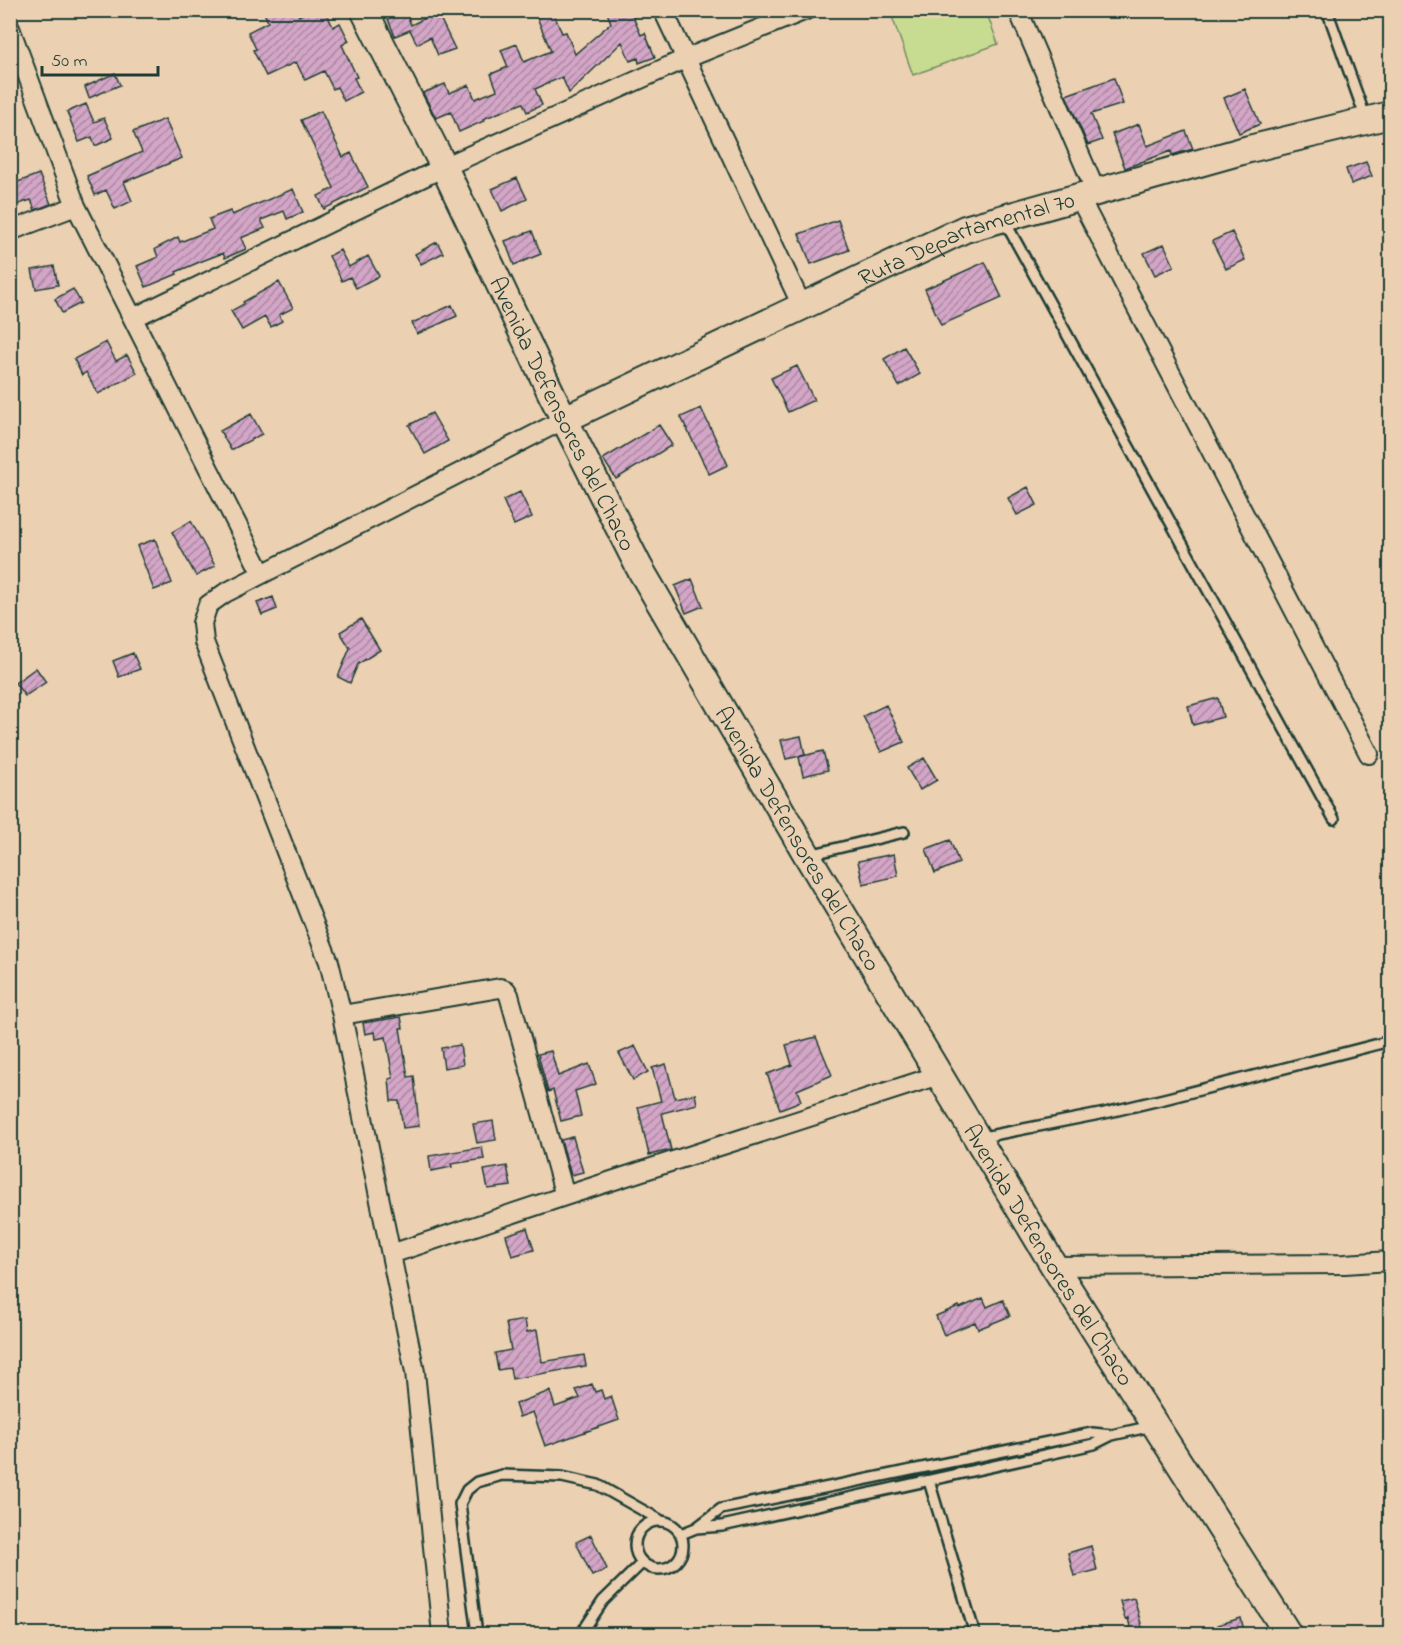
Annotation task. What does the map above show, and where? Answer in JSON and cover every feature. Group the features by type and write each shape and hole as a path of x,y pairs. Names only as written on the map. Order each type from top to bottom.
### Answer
{"main road":[{"name":"Avenida Defensores del Chaco","path":"364,10 444,167 639,567 807,855 1054,1266 1288,1635"},
{"name":"Ruta Departamental 70","path":"565,419 964,229 1249,149 1379,118"}],"street":[{"path":"663,10 802,306"},
{"path":"133,318 444,167 685,58 806,10"},
{"path":"1018,10 1088,194 1369,754"},
{"path":"10,28 76,206 262,574"},
{"path":"10,231 76,206"},
{"path":"442,1635 416,1372 342,1015 329,962 204,642 202,623 208,605 225,593 565,419"},
{"path":"342,1015 500,988 506,990 510,995 565,1196"},
{"path":"391,1254 939,1075"},
{"path":"1054,1266 1345,1264 1390,1260"}],"lane":[{"path":"1327,10 1379,118"},
{"path":"1003,218 1334,819"},
{"path":"807,855 904,832"},
{"path":"977,1138 1157,1101 1390,1041"},
{"path":"696,1528 722,1526 1094,1444 1112,1435 1155,1426"},
{"path":"681,1534 696,1528 721,1509 1092,1433 1112,1435"},
{"path":"477,1635 460,1504 467,1490 477,1482 502,1475 562,1477 598,1485 676,1527 683,1542 682,1551 679,1559 666,1569 649,1567 642,1563 634,1548 638,1531 652,1521 660,1520"},
{"path":"929,1480 975,1635"},
{"path":"581,1635 603,1602 642,1563"}],"green space":[{"path":"890,11 986,11 998,44 913,75"}],"building":[{"path":"263,10 296,10 299,16 311,10 325,10 333,27 340,23 349,41 342,45 357,77 354,78 361,92 344,101 337,87 333,89 324,71 305,80 296,62 266,76 253,50 256,49 248,32 268,22"},
{"path":"403,10 411,25 437,12 455,49 438,55 430,37 417,44 410,30 395,36 387,17"},
{"path":"552,10 562,33 566,32 575,54 611,23 606,10 630,10 641,35 645,33 655,57 639,63 638,58 630,61 622,42 569,93 562,77 535,89 542,105 527,112 523,103 483,119 484,121 459,132 451,112 436,118 423,93 445,84 449,93 469,85 475,99 497,90 491,74 508,67 501,50 517,44 524,62 551,51 536,15"},
{"path":"115,73 120,85 89,98 85,87"},
{"path":"1114,78 1123,104 1091,114 1102,140 1088,145 1066,95"},
{"path":"1245,89 1260,124 1239,133 1224,98"},
{"path":"86,104 94,122 104,118 113,138 95,146 92,137 79,142 67,112"},
{"path":"321,111 343,157 351,153 368,187 324,209 318,196 334,188 301,120"},
{"path":"165,119 182,158 124,182 132,201 115,209 106,190 95,195 87,176 142,152 133,132"},
{"path":"1139,124 1147,146 1186,131 1193,149 1172,155 1171,151 1125,168 1112,134"},
{"path":"1366,162 1372,176 1351,184 1346,169"},
{"path":"39,174 51,204 35,210 31,200 10,207 10,185"},
{"path":"517,178 527,199 502,211 492,189"},
{"path":"293,189 303,212 287,219 284,211 261,220 265,228 241,238 246,249 225,258 223,253 146,287 137,266 158,257 155,249 178,237 180,242 213,229 209,219 230,211 232,215"},
{"path":"838,220 849,250 811,264 799,234"},
{"path":"532,231 541,254 514,265 505,241"},
{"path":"1232,232 1245,260 1226,269 1212,241"},
{"path":"437,242 443,253 421,264 415,254"},
{"path":"1164,244 1174,266 1155,275 1144,253"},
{"path":"340,250 349,267 368,256 379,276 356,288 350,277 342,281 329,256"},
{"path":"985,262 1002,298 941,325 925,289"},
{"path":"54,266 58,285 36,289 32,270"},
{"path":"279,282 293,308 279,315 282,321 271,327 265,317 242,330 231,311"},
{"path":"73,289 81,303 62,313 55,299"},
{"path":"452,305 457,316 417,334 412,323"},
{"path":"106,342 116,361 127,355 137,373 98,394 86,372 82,375 74,359"},
{"path":"904,347 920,374 899,386 884,359"},
{"path":"797,366 814,400 788,412 771,378"},
{"path":"701,408 728,465 709,474 681,417"},
{"path":"432,413 448,441 425,454 409,425"},
{"path":"251,414 262,434 231,450 220,431"},
{"path":"659,425 672,445 616,479 603,459"},
{"path":"1028,487 1037,505 1017,515 1008,498"},
{"path":"520,492 532,517 514,525 503,500"},
{"path":"191,521 215,566 196,576 172,532"},
{"path":"155,539 172,583 154,590 137,546"},
{"path":"692,579 703,606 686,613 675,586"},
{"path":"273,597 277,609 262,615 257,603"},
{"path":"361,619 380,650 358,664 350,683 338,677 350,648 340,632"},
{"path":"133,653 140,669 119,677 113,661"},
{"path":"36,668 46,682 25,696 15,683"},
{"path":"1218,698 1223,717 1193,725 1188,706"},
{"path":"886,705 904,742 881,752 863,716"},
{"path":"801,736 805,755 786,759 781,740"},
{"path":"823,751 828,770 803,776 799,757"},
{"path":"924,758 937,780 920,790 907,768"},
{"path":"950,840 959,863 935,873 926,849"},
{"path":"894,854 898,876 863,884 858,861"},
{"path":"401,1017 403,1028 400,1028 408,1077 414,1076 419,1126 403,1128 399,1101 391,1101 389,1079 393,1078 386,1037 376,1039 375,1032 365,1034 363,1023"},
{"path":"816,1037 832,1075 797,1090 801,1101 780,1109 767,1074 792,1065 786,1045"},
{"path":"460,1045 463,1065 444,1068 441,1048"},
{"path":"635,1046 648,1072 633,1080 619,1053"},
{"path":"551,1051 558,1076 589,1064 596,1084 575,1091 581,1116 561,1121 553,1090 548,1092 538,1054"},
{"path":"666,1064 675,1098 695,1094 697,1104 662,1113 671,1150 649,1155 638,1107 661,1101 652,1068"},
{"path":"493,1121 496,1140 477,1143 473,1124"},
{"path":"573,1137 583,1172 571,1175 561,1140"},
{"path":"482,1147 484,1159 451,1164 452,1167 431,1171 429,1156"},
{"path":"507,1166 511,1186 488,1189 484,1170"},
{"path":"527,1228 534,1250 512,1256 506,1235"},
{"path":"983,1298 987,1307 1003,1300 1010,1316 978,1329 975,1322 944,1335 936,1316"},
{"path":"525,1320 527,1332 537,1330 542,1362 584,1355 586,1366 512,1379 510,1368 498,1370 495,1353 511,1350 506,1323"},
{"path":"592,1384 595,1392 601,1390 604,1399 611,1396 619,1420 545,1446 533,1412 519,1417 515,1404 550,1391 555,1407 580,1398 576,1390"},
{"path":"591,1535 607,1569 592,1576 576,1542"},
{"path":"1091,1546 1097,1570 1074,1576 1068,1553"},
{"path":"1134,1598 1144,1635 1132,1635 1128,1618 1125,1619 1120,1601"},
{"path":"1241,1618 1245,1635 1219,1635 1217,1625"}]}
